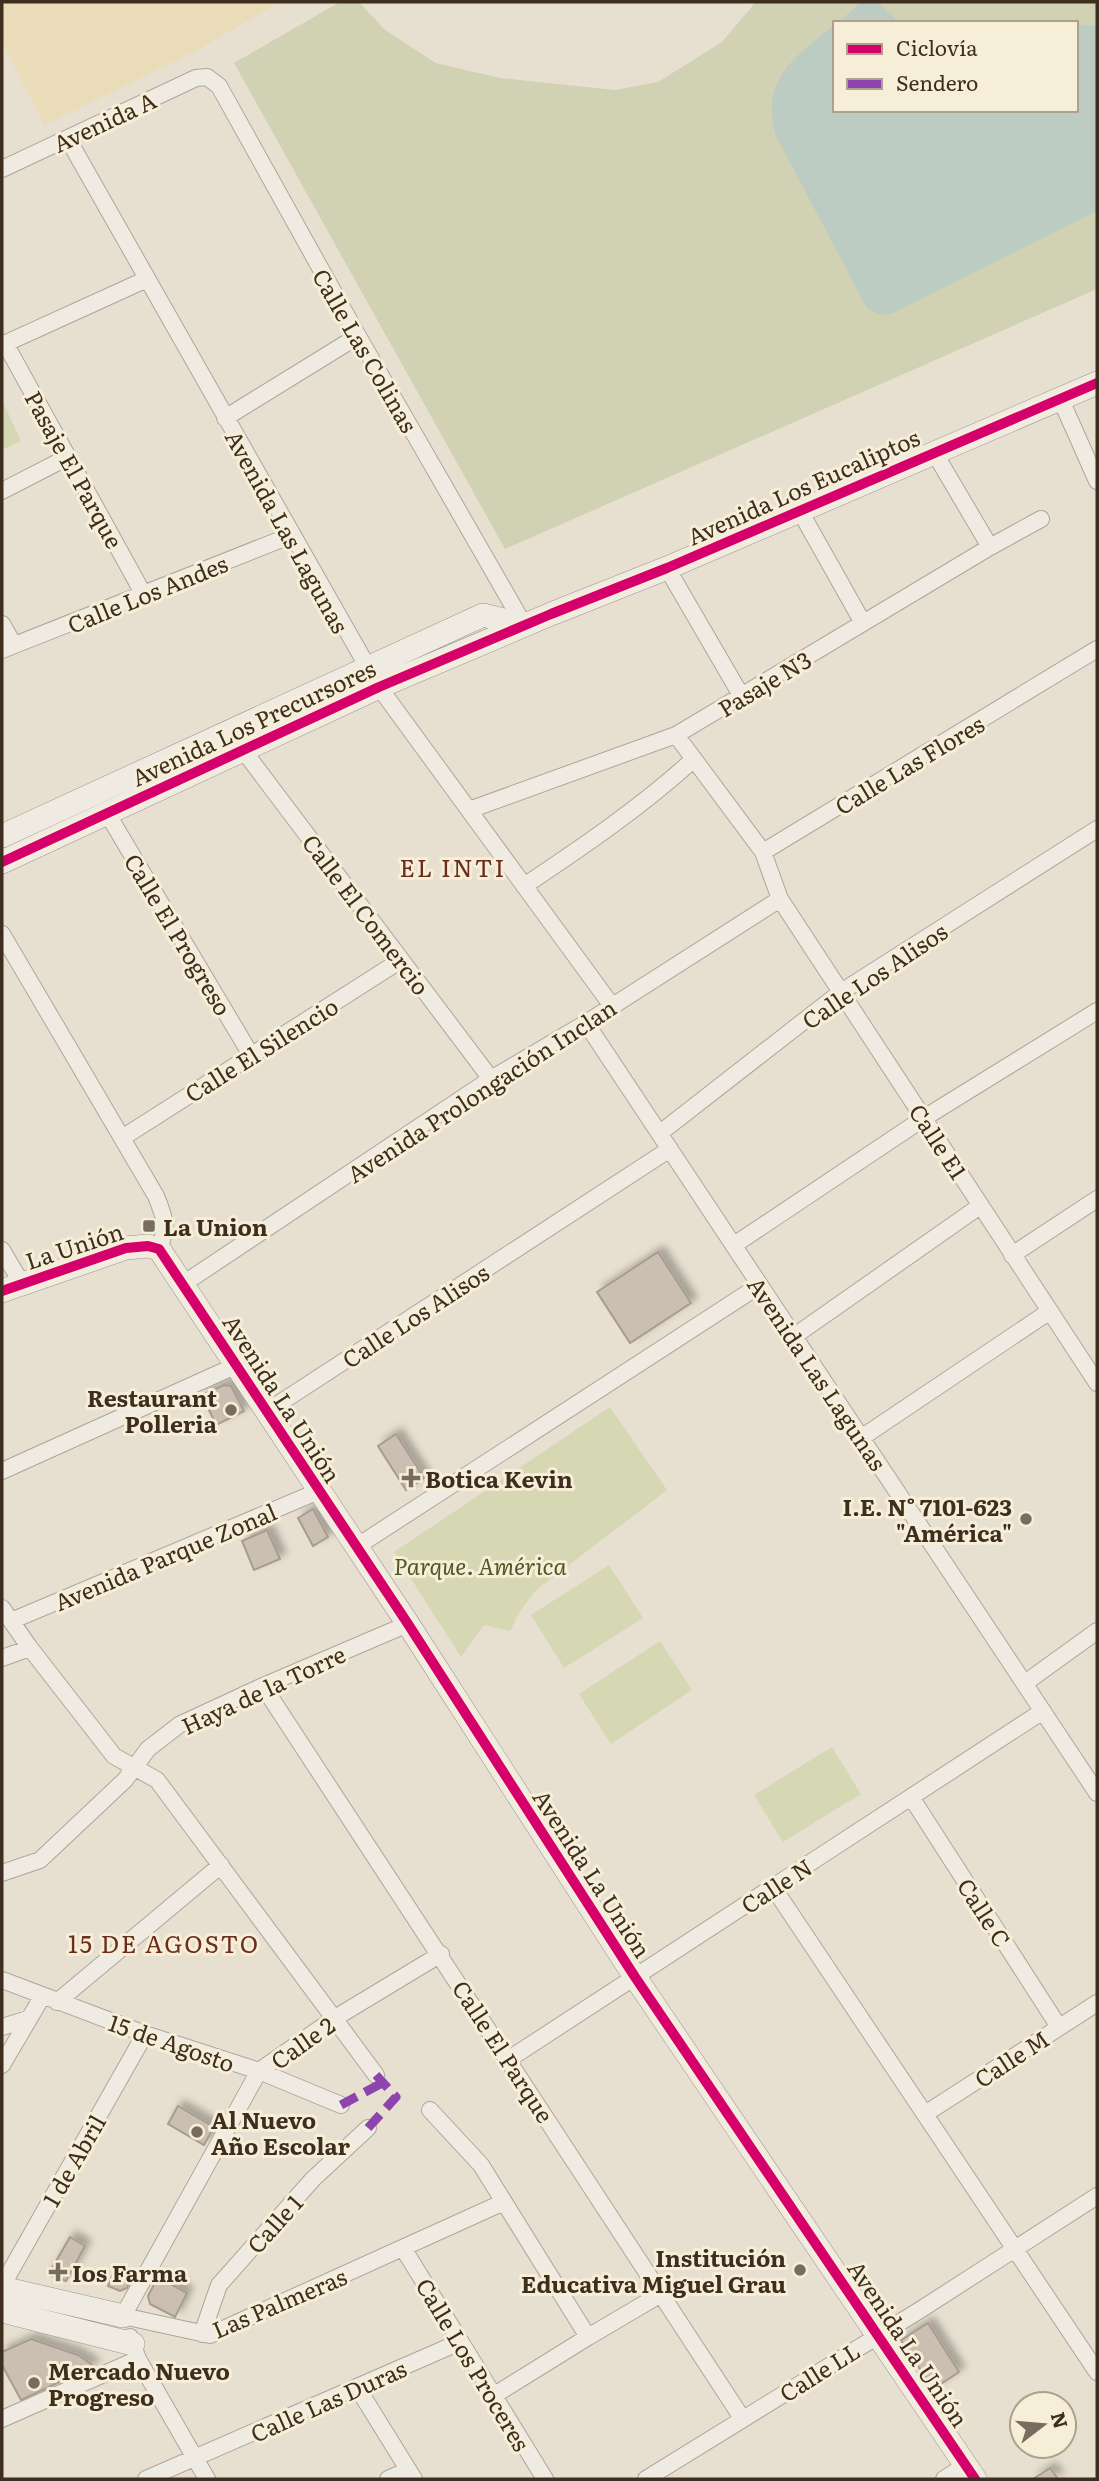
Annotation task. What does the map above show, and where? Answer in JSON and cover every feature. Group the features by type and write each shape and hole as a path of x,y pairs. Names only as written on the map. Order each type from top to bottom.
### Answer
{"street":[{"name":"Avenida A","path":"2,169 196,78 207,77"},
{"name":"Calle Las Colinas","path":"207,77 219,86 358,336 524,625"},
{"name":"Avenida Las Lagunas","path":"68,139 373,678 612,1006"},
{"path":"4,344 146,279"},
{"path":"225,418 358,336"},
{"name":"Pasaje El Parque","path":"4,344 144,595"},
{"name":"Avenida Los Eucaliptos","path":"524,625 667,568 1097,383"},
{"path":"1061,400 1097,481"},
{"path":"934,452 990,547"},
{"path":"2,491 68,457"},
{"path":"800,511 863,623"},
{"name":"Pasaje N3","path":"469,810 676,735 1041,519"},
{"name":"Calle Los Andes","path":"8,648 292,535"},
{"path":"667,568 742,697"},
{"path":"2,624 8,648"},
{"name":"Avenida Los Precursores","path":"2,836 373,678 524,625"},
{"name":"Calle Las Flores","path":"763,852 1097,649"},
{"name":"Avenida Los Precursores","path":"2,862 243,750 373,678"},
{"path":"676,735 763,852 780,899"},
{"name":"Calle El Comercio","path":"243,750 491,1079"},
{"path":"524,886 612,828 657,793 694,759"},
{"name":"Calle El Progreso","path":"107,813 251,1055"},
{"name":"Calle Los Alisos","path":"660,1133 841,992 1097,829"},
{"name":"Calle E1","path":"780,899 1097,1383"},
{"name":"Avenida Prolongación Inclan","path":"183,1284 491,1079 586,1023 780,899"},
{"path":"2,934 156,1196 163,1213 166,1232 159,1249"},
{"name":"Calle El Silencio","path":"121,1138 401,960"},
{"path":"734,1245 924,1118 1097,1011"},
{"name":"Avenida Las Lagunas","path":"586,1023 1097,1793"},
{"name":"Calle Los Alisos","path":"266,1412 670,1149"},
{"path":"1012,1255 1097,1199"},
{"path":"793,1337 980,1206"},
{"name":"La Unión","path":"12,1287 126,1248 148,1246 159,1249 183,1284"},
{"path":"2,1250 12,1287"},
{"name":"Avenida La Unión","path":"183,1284 408,1624 635,1977 971,2472"},
{"path":"356,1547 760,1285"},
{"path":"861,1438 1050,1311"},
{"path":"2,1471 237,1365"},
{"name":"Avenida Parque Zonal","path":"6,1614 319,1491"},
{"path":"6,1614 114,1756 156,1780 376,2075"},
{"name":"Haya de la Torre","path":"2,1873 40,1860 125,1780 148,1749 179,1725 408,1624"},
{"path":"1024,1683 1097,1631"},
{"path":"2,1658 30,1648"},
{"name":"Calle El Parque","path":"263,1686 441,1954 742,2418"},
{"name":"Calle N","path":"509,2059 1043,1711"},
{"name":"Calle C","path":"911,1797 1059,2027"},
{"path":"2,2064 28,2019 220,1865"},
{"path":"774,1887 1097,2372"},
{"name":"Calle 2","path":"122,2316 259,2071 335,2018 441,1954"},
{"name":"15 de Agosto","path":"2,1980 145,2034 259,2071 341,2105"},
{"name":"Calle M","path":"925,2114 1097,2003"},
{"path":"2,2027 28,2019"},
{"name":"1 de Abril","path":"2,2287 145,2034"},
{"path":"429,2110 481,2165 587,2337"},
{"name":"Calle 1","path":"202,2334 219,2285 313,2179 368,2127"},
{"name":"Calle LL","path":"646,2479 1097,2196"},
{"name":"Las Palmeras","path":"2,2287 210,2335 504,2202"},
{"name":"Calle Los Proceres","path":"403,2248 545,2479"},
{"path":"493,2396 661,2294"},
{"path":"2,2311 136,2351"},
{"path":"122,2316 136,2351 207,2479"},
{"name":"Calle Las Duras","path":"146,2479 460,2342"},
{"path":"2,2419 136,2351"},
{"path":"357,2387 411,2475 388,2479"},
{"path":"944,2479 971,2472"}],"green space":[{"path":"340,2 359,2 385,30 436,63 500,78 615,90 658,82 722,42 756,2 1097,2 1097,289 505,549 234,63"},
{"path":"2,400 21,441 2,450"},
{"name":"Parque. América","path":"610,1407 667,1490 535,1591 510,1631 484,1625 461,1657 394,1552"},
{"path":"609,1565 643,1618 564,1668 531,1615"},
{"path":"660,1641 692,1690 611,1744 579,1694"},
{"path":"832,1747 861,1794 783,1842 754,1795"}],"sand":[{"path":"2,2 280,2 200,49 44,125 2,42"}],"shaded area":[{"path":"862,2 877,2 898,21 839,21"},
{"path":"1078,25 1097,26 1097,211 893,313 880,315 867,308 776,136 772,116 777,84 784,71 833,26 833,112 1078,112"}],"building":[{"path":"658,1252 691,1303 630,1343 597,1292"},
{"path":"224,1385 231,1386 244,1411 216,1425 202,1395"},
{"path":"396,1434 424,1478 406,1490 378,1446"},
{"path":"313,1509 328,1537 313,1546 298,1518"},
{"path":"267,1530 280,1559 254,1570 242,1541"},
{"path":"178,2106 214,2127 204,2145 168,2124"},
{"path":"70,2237 85,2246 66,2281 48,2275"},
{"path":"112,2276 129,2283 127,2288 120,2291 108,2286"},
{"path":"158,2277 187,2293 175,2317 150,2304 148,2296"},
{"path":"928,2323 959,2372 933,2389 901,2340"},
{"name":"Mercado Nuevo Progreso","path":"31,2339 78,2355 94,2366 21,2400 2,2365 2,2352"},
{"path":"1050,2468 1058,2479 1033,2479"}],"marked path":[{"path":"368,2128 396,2097 376,2075"},
{"path":"341,2105 382,2083"}],"cycle path":[{"path":"2,862 379,687 667,568 1097,383"},
{"path":"2,1291 126,1248 148,1246 159,1249 408,1624 635,1977 975,2479"}],"place":[{"name":"La Union","path":"149,1226"},
{"name":"Restaurant Polleria","path":"231,1410"},
{"name":"Botica Kevin","path":"411,1478"},
{"name":"I.E. N° 7101-623 \"América\"","path":"1026,1519"},
{"name":"Al Nuevo Año Escolar","path":"197,2132"},
{"name":"Institución Educativa Miguel Grau","path":"800,2270"},
{"name":"Ios Farma","path":"58,2272"},
{"name":"Mercado Nuevo Progreso","path":"34,2383"}],"district":[{"name":"EL INTI","path":"453,866"},
{"name":"15 DE AGOSTO","path":"164,1942"}]}
